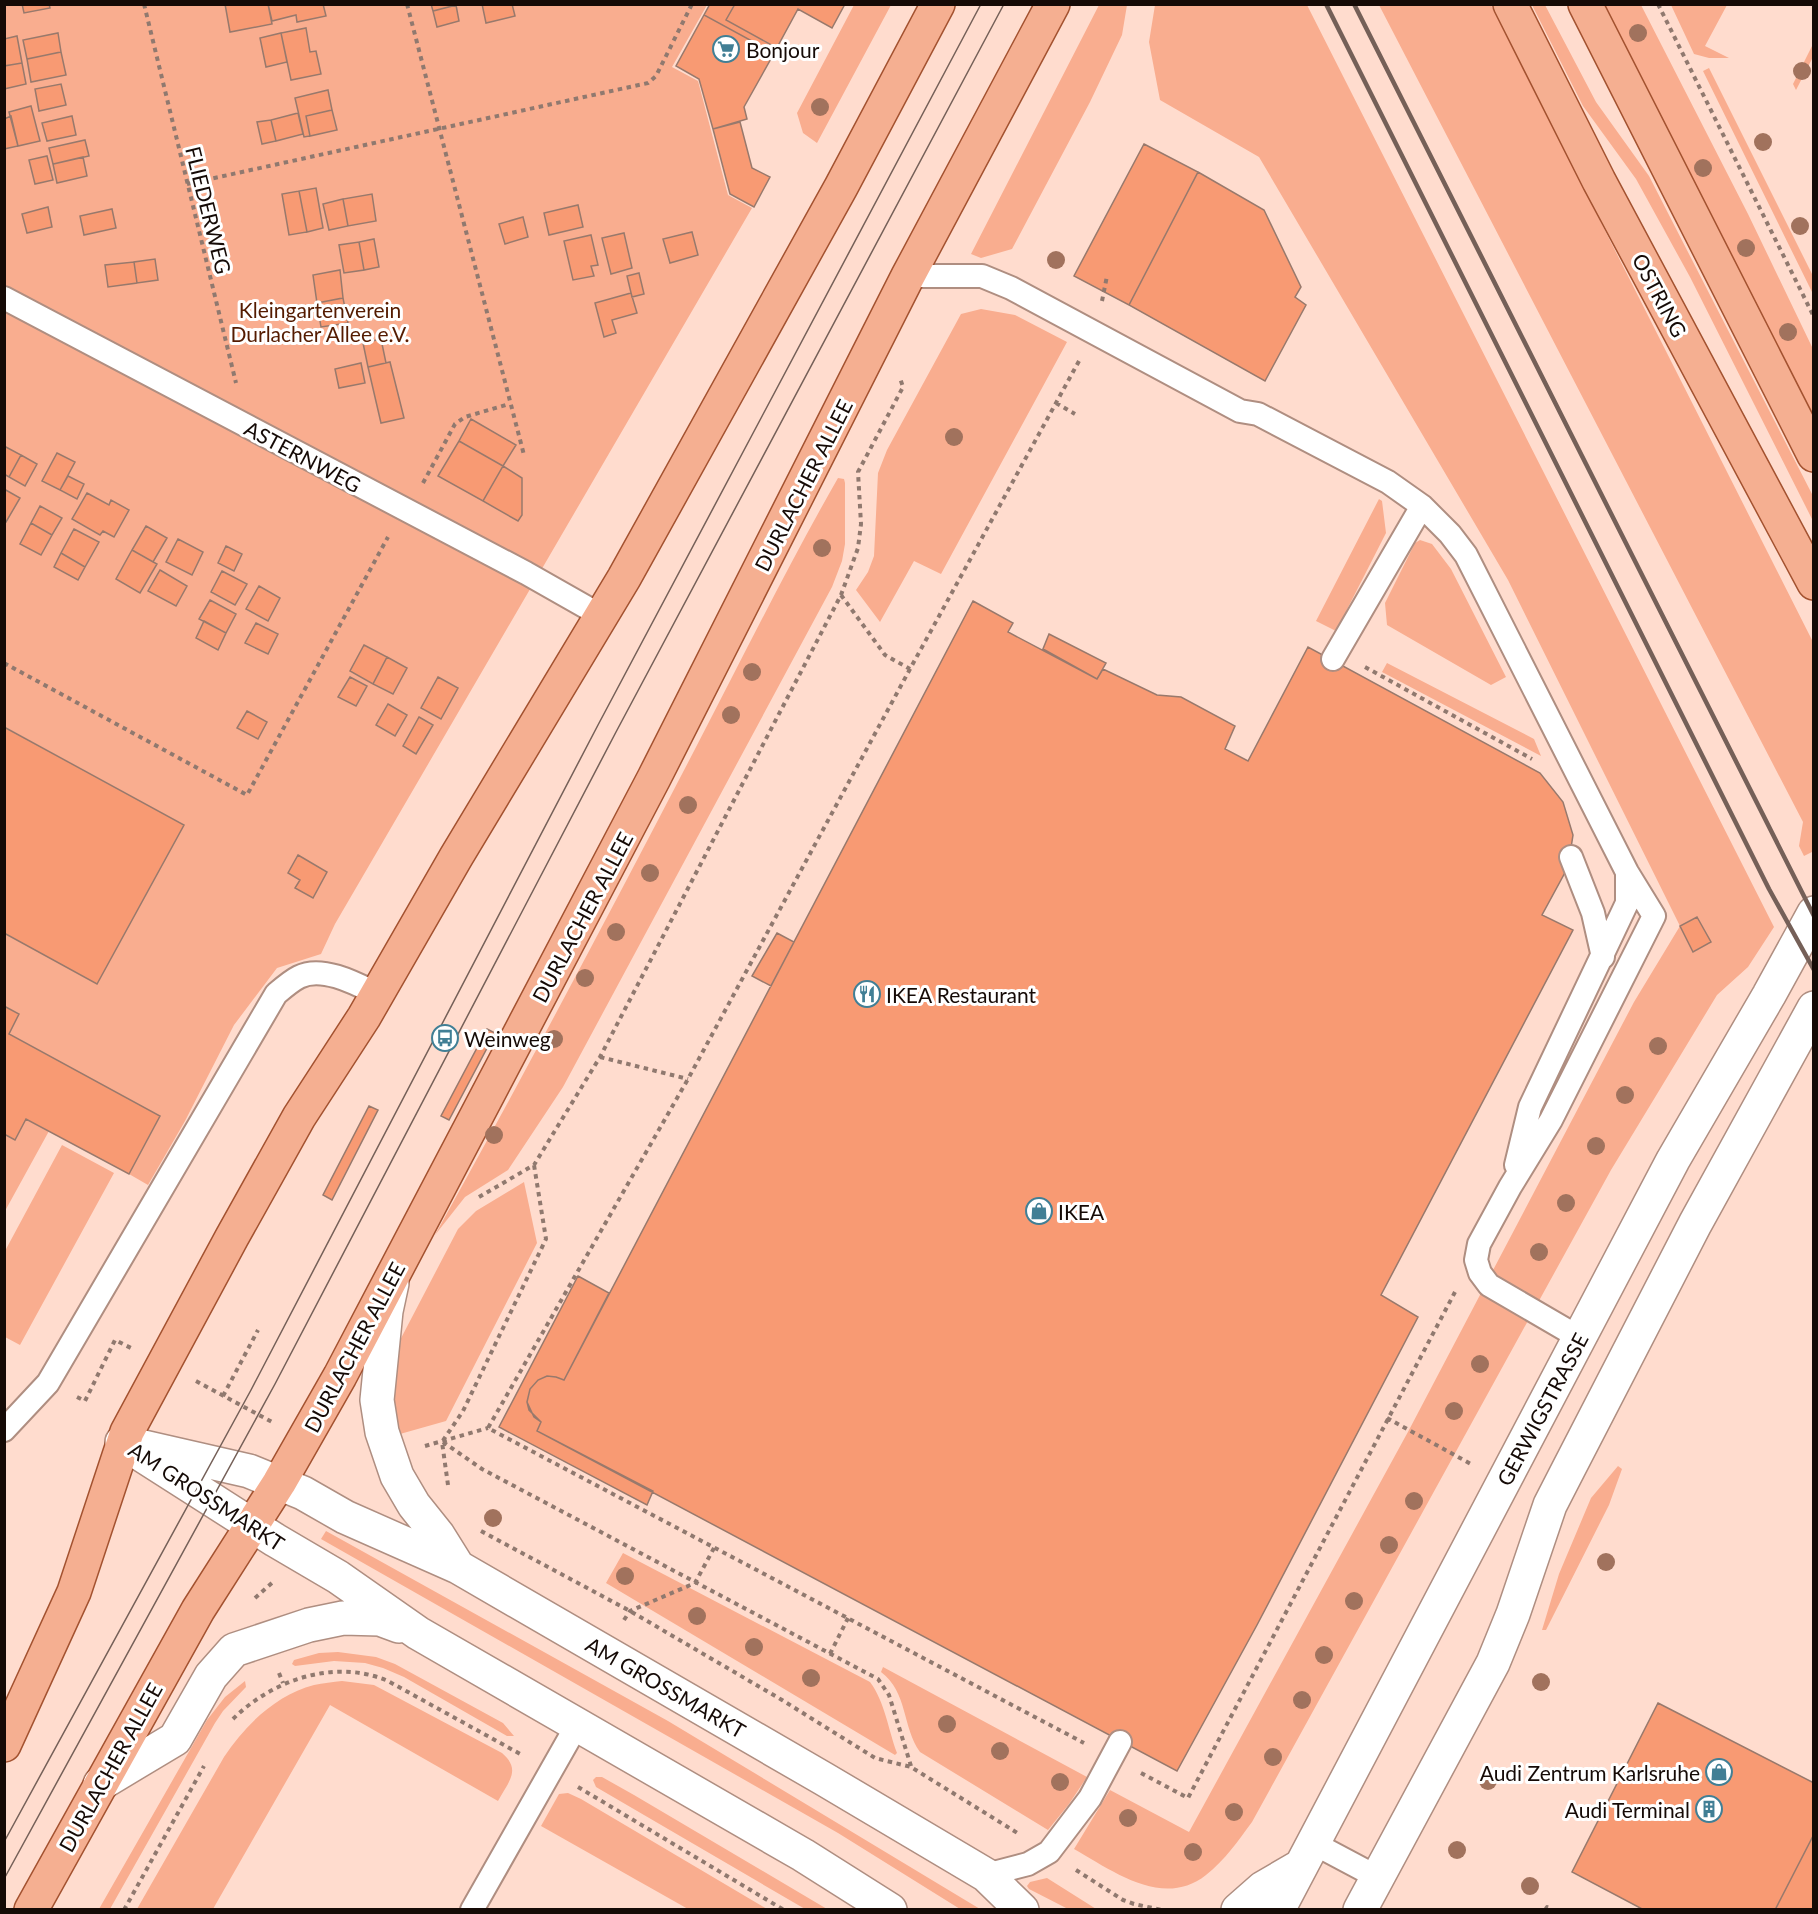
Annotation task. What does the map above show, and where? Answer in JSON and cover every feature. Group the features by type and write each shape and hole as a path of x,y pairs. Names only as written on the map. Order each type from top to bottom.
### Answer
{"main road":[{"path":"4,1745 74,1592 122,1442 299,1117 352,1036 456,857 624,578 841,188 938,4"},
{"name":"DURLACHER ALLEE","path":"31,1910 198,1610 279,1483 316,1418 685,719 909,276 1053,4"},
{"name":"OSTRING","path":"1510,4 1604,191 1814,583"},
{"path":"1585,4 1814,455"},
{"name":"GERWIGSTRASSE","path":"1278,1910 1673,1160 1814,913"},
{"path":"1360,1910 1493,1663 1513,1614 1551,1505 1564,1477 1695,1224 1814,1008"},
{"path":"394,1272 386,1311 377,1400 380,1424 397,1476 414,1505 438,1535 458,1567"},
{"name":"AM GROSSMARKT","path":"122,1442 230,1465 279,1483 345,1517 458,1567 986,1875 1022,1910"},
{"name":"AM GROSSMARKT","path":"122,1442 252,1526 338,1577 418,1633 803,1855 890,1910"},
{"path":"100,1784 175,1739 211,1676 234,1650 309,1625 343,1618 380,1619 418,1633"},
{"path":"1238,1910 1306,1855"}],"lane":[{"path":"909,276 982,276 1011,288 1240,411 1258,414 1388,482 1422,506 1450,534 1466,555 1627,872 1654,916 1551,1120 1510,1187 1479,1244 1476,1260 1480,1274 1489,1285 1580,1338"},
{"name":"ASTERNWEG","path":"4,298 526,573 600,615"},
{"path":"1336,656 1422,506"},
{"path":"1570,857 1593,913 1603,957"},
{"path":"1510,1187 1530,1107 1627,903 1627,872"},
{"path":"4,1430 48,1383 276,994 301,975 325,974 349,981 377,994"},
{"path":"472,1910 577,1725"},
{"path":"986,1875 1028,1864 1049,1852 1090,1798 1116,1750"},
{"path":"1306,1855 1377,1877"}],"path":[{"name":"FLIEDERWEG","path":"144,4 242,406 235,421"},
{"path":"407,4 524,455"},
{"path":"187,184 648,83 656,76 692,4"},
{"path":"1658,4 1814,317"},
{"path":"442,1442 488,1428 688,1079 1094,334"},
{"path":"451,1494 442,1442 463,1411 546,1239 534,1165 600,1057 841,595 858,548 861,524 858,472 903,387"},
{"path":"1056,403 1075,414"},
{"path":"4,663 246,795 403,508 421,487 455,424 465,417 509,404"},
{"path":"841,595 885,655 910,669"},
{"path":"1336,656 1549,768 1571,762"},
{"path":"600,1057 688,1079"},
{"path":"488,1428 848,1618 1116,1750 1188,1797 1454,1293 1479,1267"},
{"path":"223,1396 258,1330"},
{"path":"85,1401 115,1340 124,1344"},
{"path":"164,1364 276,1425 288,1404 316,1418"},
{"path":"1387,1419 1503,1482"},
{"path":"442,1442 482,1468 878,1679 889,1695 911,1767 875,1758 782,1700 630,1611 475,1528"},
{"path":"602,1650 630,1611 695,1583 714,1548"},
{"path":"830,1654 848,1618"},
{"path":"229,1723 249,1704 283,1683"},
{"path":"124,1910 207,1759"},
{"path":"1147,1907 1162,1910"},
{"path":"1545,1910 1547,1907 1552,1910"}],"green space":[{"name":"Kleingartenverein Durlacher Allee e.V.","path":"5,5 707,5 672,67 698,81 728,195 752,208 335,924 321,954 277,968 234,1025 185,1121 148,1185 129,1174 160,1117 9,1034 19,1014 5,1006 4,933 97,984 184,825 5,727"},
{"path":"854,5 891,5 817,143 803,133 797,113"},
{"path":"1099,5 1127,5 1122,35 1090,102 1012,249 981,258 971,254"},
{"path":"1155,5 1307,5 1774,927 1748,967 1717,995 1611,1170 1252,1822 1225,1857 1206,1875 1190,1885 1173,1888 1156,1888 1138,1883 1074,1849 1110,1790 1189,1832 1409,1430 1634,1002 1680,926 1508,580 1259,157 1160,100 1149,42","holes":["1697,917 1710,942 1694,952 1680,926"]},
{"path":"1379,5 1491,5 1813,642 1814,851 1804,856 1799,846 1803,822"},
{"path":"1532,5 1545,5 1596,102 1649,176 1813,496 1813,521 1690,277 1636,179 1583,106"},
{"path":"1605,5 1641,5 1748,214 1813,349 1813,417"},
{"path":"1671,5 1727,5 1705,46 1729,58 1709,58 1694,54"},
{"path":"1813,44 1813,57 1796,90 1793,84"},
{"path":"1709,68 1813,276 1813,294 1703,71"},
{"path":"981,309 1015,315 1067,342 941,574 914,561 880,622 856,590 868,572 874,556 878,473 887,450 961,314"},
{"path":"838,478 844,479 845,483 845,544 842,561 832,587 563,1087 508,1170 465,1197 435,1235 566,994"},
{"path":"1379,499 1382,501 1386,533 1336,631 1316,621"},
{"path":"1420,540 1432,544 1451,569 1506,677 1491,685 1387,625 1385,603 1415,543"},
{"path":"1387,663 1534,739 1541,756 1382,672"},
{"path":"26,1119 49,1131 5,1211 5,1134 15,1140"},
{"path":"62,1145 114,1173 20,1345 5,1337 5,1251"},
{"path":"524,1182 537,1243 446,1421 400,1434 394,1400 398,1344 458,1229 476,1211"},
{"path":"1618,1466 1622,1469 1609,1505 1546,1630 1542,1630 1559,1574 1591,1498"},
{"path":"326,1531 668,1721 980,1909 960,1909 838,1833 321,1539"},
{"path":"623,1553 870,1682 883,1707 897,1753 895,1755 606,1583"},
{"path":"338,1652 376,1657 395,1664 503,1723 514,1736 507,1736 404,1677 383,1668 365,1663 334,1661 295,1666 292,1664 294,1660 319,1653"},
{"path":"883,1667 1087,1777 1048,1830 920,1752 910,1732 896,1689 881,1672"},
{"path":"245,1681 246,1687 215,1723 110,1909 99,1909 207,1720 225,1697"},
{"path":"342,1681 374,1685 502,1753 508,1759 512,1771 509,1782 498,1801 330,1705 213,1909 137,1909 232,1745 263,1713 287,1696 314,1685"},
{"path":"596,1777 602,1777 634,1795 827,1909 805,1909 596,1787 593,1780"},
{"path":"568,1793 767,1909 688,1909 541,1826 559,1794"},
{"path":"1047,1878 1096,1909 1068,1909 1027,1886 1030,1882"}],"building":[{"path":"22,4 49,4 50,8 24,13"},
{"path":"225,4 268,4 272,24 230,32"},
{"path":"268,4 323,4 326,16 297,22 296,15 272,21"},
{"path":"431,4 455,4 456,5 433,11"},
{"path":"482,4 512,4 515,16 486,23"},
{"path":"710,4 845,4 832,28 798,9 774,53 704,15"},
{"path":"710,4 735,4 726,20 777,48 744,107 747,119 713,129 699,79 676,66"},
{"path":"456,5 459,21 437,27 433,11"},
{"path":"306,28 310,52 316,51 321,74 291,80 281,33"},
{"path":"58,33 61,52 27,59 23,40"},
{"path":"281,33 287,62 266,67 260,38"},
{"path":"17,36 22,63 4,66 4,39"},
{"path":"61,52 66,75 31,82 27,59"},
{"path":"22,63 26,84 4,89 4,66"},
{"path":"61,84 66,105 39,111 35,89"},
{"path":"328,90 332,110 306,116 310,136 304,137 295,98"},
{"path":"31,106 40,141 18,146 9,112"},
{"path":"332,110 337,130 310,136 306,116"},
{"path":"298,113 303,134 276,141 271,120"},
{"path":"11,116 18,146 4,149 4,119"},
{"path":"72,116 76,135 47,141 42,123"},
{"path":"271,120 276,141 262,144 257,122"},
{"path":"740,122 752,168 770,177 754,207 730,194 713,129"},
{"path":"85,140 89,156 53,164 49,148"},
{"path":"1144,144 1198,172 1129,305 1074,276"},
{"path":"47,156 53,180 35,184 29,160"},
{"path":"83,157 87,176 57,183 53,164"},
{"path":"1198,172 1264,210 1301,287 1295,297 1306,305 1265,381 1129,305"},
{"path":"316,188 323,228 307,232 299,191"},
{"path":"299,191 307,232 289,235 282,194"},
{"path":"372,194 376,221 348,226 343,199"},
{"path":"343,199 348,226 329,230 323,204"},
{"path":"578,205 583,227 549,235 544,213"},
{"path":"48,207 52,227 27,233 22,214"},
{"path":"112,209 116,228 84,235 80,216"},
{"path":"523,217 528,237 505,244 499,224"},
{"path":"692,232 698,255 670,263 663,239"},
{"path":"624,233 632,268 611,274 602,238"},
{"path":"591,235 598,265 591,266 594,276 573,280 564,241"},
{"path":"374,239 379,267 364,270 359,242"},
{"path":"359,242 364,270 344,273 339,245"},
{"path":"155,259 158,280 137,283 134,262"},
{"path":"134,262 137,283 108,287 105,265"},
{"path":"340,270 343,298 317,303 313,275"},
{"path":"639,273 644,294 632,297 627,276"},
{"path":"631,293 637,313 612,320 616,333 604,337 595,303"},
{"path":"343,298 348,323 321,327 317,303"},
{"path":"381,339 386,363 368,367 363,343"},
{"path":"390,362 404,418 381,423 368,367"},
{"path":"361,363 365,383 339,388 335,369"},
{"path":"471,419 516,445 503,466 459,441"},
{"path":"459,441 503,466 483,501 438,476"},
{"path":"4,446 21,455 9,477 4,474"},
{"path":"57,453 75,462 60,490 42,481"},
{"path":"21,455 37,464 25,486 9,477"},
{"path":"503,466 522,478 522,515 518,521 483,501"},
{"path":"68,476 84,484 77,499 60,490"},
{"path":"4,489 20,498 6,522 4,521"},
{"path":"87,493 109,505 111,500 129,510 114,537 103,531 100,535 72,519"},
{"path":"40,506 62,518 52,535 31,523"},
{"path":"31,523 52,535 41,555 20,544"},
{"path":"146,526 167,538 153,562 132,550"},
{"path":"74,529 99,542 85,567 61,553"},
{"path":"178,539 203,552 192,575 166,562"},
{"path":"226,546 242,554 234,571 218,563"},
{"path":"132,550 157,564 140,593 116,579"},
{"path":"61,553 85,567 78,580 54,567"},
{"path":"160,570 187,586 176,606 148,591"},
{"path":"222,571 247,584 235,605 211,592"},
{"path":"259,586 280,598 268,621 246,609"},
{"path":"210,600 236,614 226,633 199,619"},
{"name":"IKEA","path":"973,601 1013,623 1008,632 1097,679 1103,669 1157,695 1181,697 1235,726 1225,749 1248,761 1308,647 1540,773 1563,802 1573,835 1568,867 1542,915 1573,930 1381,1295 1418,1317 1257,1625 1177,1771 537,1431 541,1422 534,1417 527,1402 530,1389 538,1380 547,1376 564,1380"},
{"path":"204,621 226,633 218,650 196,638"},
{"path":"256,623 278,634 268,654 245,643"},
{"path":"1049,634 1106,663 1097,679 1043,649"},
{"path":"364,645 387,657 373,684 350,671"},
{"path":"387,657 407,668 393,694 373,684"},
{"path":"350,677 367,686 356,706 338,697"},
{"path":"438,677 458,688 441,719 421,708"},
{"path":"388,704 407,715 395,736 376,725"},
{"path":"247,711 267,722 258,739 237,728"},
{"path":"419,717 433,725 416,754 403,746"},
{"path":"4,727 184,825 97,984 4,933"},
{"path":"298,855 327,872 313,898 295,888 300,880 288,873"},
{"path":"1697,917 1711,942 1693,952 1680,926"},
{"path":"777,933 794,942 771,986 752,976"},
{"path":"4,1006 19,1014 9,1034 160,1116 129,1174 26,1119 15,1140 4,1134"},
{"path":"487,1029 495,1033 449,1120 441,1116"},
{"path":"369,1106 378,1110 332,1200 323,1195"},
{"path":"578,1276 609,1293 564,1380 547,1376 538,1380 530,1389 527,1402 529,1410 541,1422 537,1431 653,1491 647,1505 499,1427"},
{"name":"Audi Terminal","path":"1658,1703 1814,1783 1814,1834 1775,1910 1644,1910 1572,1872"},
{"path":"1814,1834 1814,1910 1775,1910"}],"tram line":[{"path":"4,1842 251,1390 598,725 981,4"},
{"path":"4,1879 275,1384 616,732 1004,4"}],"railway":[{"path":"1326,4 1769,889 1814,970"},
{"path":"1354,4 1814,916"}],"place":[{"name":"Bonjour","path":"726,49"},
{"name":"IKEA Restaurant","path":"867,994"},
{"name":"Weinweg","path":"445,1038"},
{"name":"IKEA","path":"1039,1211"},
{"name":"Audi Zentrum Karlsruhe","path":"1719,1772"},
{"name":"Audi Terminal","path":"1709,1809"}]}
